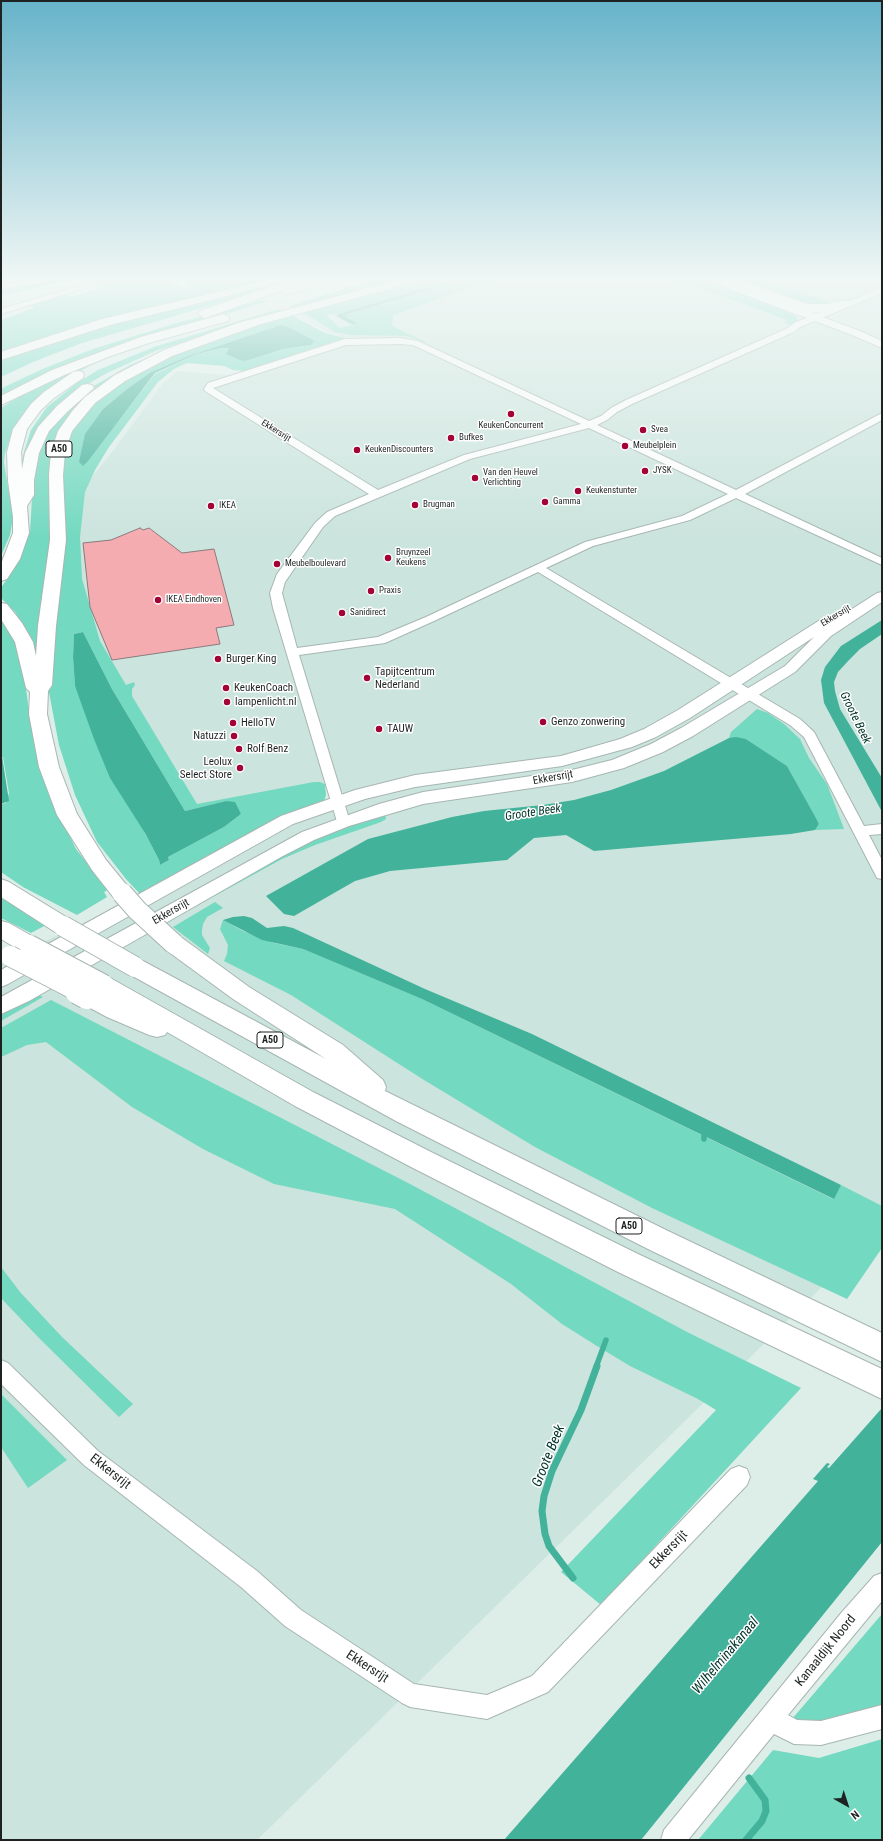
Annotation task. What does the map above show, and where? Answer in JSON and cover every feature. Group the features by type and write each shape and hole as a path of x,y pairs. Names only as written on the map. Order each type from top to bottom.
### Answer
{"highway":[{"path":"1,401 75,366"},
{"path":"1,576 12,559 21,533 20,504 15,481 14,452 20,429 36,407 70,380 96,366"},
{"path":"20,504 27,495 27,480 32,453 43,430 73,398 110,373 126,366"},
{"name":"A50","path":"142,366 110,385 90,400 66,431 58,452 56,475 58,540 47,626 43,685 39,691 38,714 49,767 58,794 80,838 99,865 137,910 174,944 241,993 334,1052 405,1114"},
{"name":"A50","path":"1,608 13,623 24,642 30,661 34,687 39,691"},
{"name":"A50","path":"1,887 65,934 135,967 405,1114 658,1240 882,1348"},
{"path":"1,929 13,951 96,990 115,1011 148,1025 210,1045 304,1099 429,1163 628,1263 882,1384"}],"main road":[{"name":"Ekkersrijt","path":"1,979 65,934 287,820 360,794 415,781 562,761 606,750 650,733 684,714 882,588"},
{"name":"Ekkersrijt","path":"1,1006 275,853 308,836 343,822 385,808 423,798 572,776 618,764 656,748 688,732 790,669 826,633 882,596"}],"street":[{"name":"Ekkersrijt","path":"270,366 211,385 208,388 377,494"},
{"name":"Ekkersrijt","path":"463,366 882,562"},
{"path":"343,822 279,608 276,593 279,582 319,525 331,514 467,457 495,448 545,437 604,418 614,410 712,366"},
{"path":"292,652 381,640 430,619 589,544 686,518 735,494 882,416"},
{"path":"538,568 796,722 809,734 882,874"},
{"path":"860,831 882,829"},
{"name":"Ekkersrijt","path":"1,1370 91,1458 249,1579 293,1618 410,1695 487,1707 540,1684 739,1477"},
{"name":"Kanaaldijk Noord","path":"673,1839 850,1620 882,1584"},
{"path":"770,1718 794,1732 821,1733 882,1717"}],"shaded area":[{"path":"1,366 25,366 1,377"},
{"path":"50,366 67,366 1,397 1,389 4,387"},
{"path":"90,366 67,378 32,406 13,430 5,453 4,462 13,518 10,535 1,556 1,408 23,394"},
{"path":"108,366 123,366 86,385 57,410 25,480 21,467 31,430 47,407 77,383 98,370"},
{"path":"128,366 145,366 76,412 54,487 41,673 26,631 15,612 1,598 1,588 19,560 30,533 37,452 47,432 92,387"},
{"path":"148,366 165,366 151,372 103,409 85,435 115,425 155,374 172,366 181,366 174,369 158,382 109,447 95,470 85,492 80,537 82,579 100,641 126,685 134,682 135,685 132,689 132,696 197,804 314,782 325,784 326,795 324,801 315,806 140,894 126,879 97,842 75,795 59,745 48,687 60,486 67,432 107,389","holes":["83,632 112,689 185,811 226,801 241,814 224,827 168,857 169,860 160,865 159,860 75,686 73,657 74,634"]},
{"path":"224,366 260,366 245,371 233,370"},
{"path":"264,366 882,366 882,1228 257,1840 1,1840 1,962 152,891 330,800 326,783 193,809 84,622 65,510 112,452 163,383 177,371 237,376"},
{"path":"1,617 14,634 22,660 28,704 38,754 53,802 76,849 108,890 104,892 107,897 77,915 23,887 1,872 1,804 6,803 9,793 3,757 1,757"},
{"path":"757,709 768,713 784,724 800,739 809,758 827,784 844,829 815,830 819,824 787,766 746,739 729,738 731,732"},
{"path":"385,812 386,819 381,822 315,845 282,859 167,922 165,920 310,839"},
{"path":"1,896 46,925 31,933 1,918"},
{"path":"215,902 223,908 207,917 203,924 202,930 202,935 210,948 208,954 173,927"},
{"path":"223,920 243,931 274,943 303,949 422,999 833,1199 841,1185 882,1206 882,1248 847,1299 652,1208 535,1147 424,1080 291,995 224,961 227,954 228,945 220,929"},
{"path":"39,995 43,997 1,1021 1,1013"},
{"path":"51,1000 410,1184 689,1333 801,1388 601,1605 561,1572 716,1410 698,1399 630,1366 597,1346 562,1324 511,1284 395,1209 274,1184 203,1149 132,1107 46,1042 27,1045 1,1057 1,1028"},
{"path":"1,1267 20,1292 62,1337 133,1404 119,1417 1,1298"},
{"path":"1,1394 67,1460 28,1488 1,1447"},
{"path":"882,1614 882,1708 812,1725 792,1719"},
{"path":"882,1739 882,1840 698,1840 773,1750 819,1758"}],"water":[{"path":"165,366 171,366 155,373 83,466 79,462 85,434 103,409 151,372"},
{"path":"882,620 882,634 860,649 849,660 838,672 834,682 840,709 882,778 881,810 824,703 821,680 825,667 841,646"},
{"path":"83,632 112,689 185,811 226,801 235,802 241,814 224,827 168,857 169,860 160,865 159,860 145,833 110,778 75,686 73,657 74,634"},
{"path":"736,737 746,739 787,766 819,824 815,830 791,834 594,851 566,835 534,838 507,860 390,871 355,881 294,916 284,914 266,896 368,839 452,817 484,811 543,805 574,800 611,790 664,771 729,738"},
{"path":"2,756 9,801 1,804 1,757"},
{"path":"244,916 252,918 267,928 284,926 293,928 425,989 532,1034 841,1185 834,1199 422,999 303,949 262,940 223,920"},
{"name":"Wilhelminakanaal","path":"882,1408 882,1542 641,1840 504,1840 818,1481 813,1479 827,1463 830,1464 827,1467 829,1468"}],"building":[{"name":"IKEA Eindhoven","path":"140,528 143,530 149,528 182,553 214,549 234,625 216,628 220,644 112,660 90,607 83,543 111,540"}],"waterway":[{"name":"Groote Beek","path":"704,1131 704,1139"},
{"name":"Groote Beek","path":"596,1367 606,1340"},
{"name":"Groote Beek","path":"573,1578 549,1546 545,1534 542,1511 544,1496 552,1471 581,1410 597,1366"},
{"name":"Groote Beek","path":"746,1840 762,1821 766,1811 765,1800 749,1778"}],"place":[{"name":"KeukenConcurrent","path":"511,414"},
{"name":"Svea","path":"643,430"},
{"name":"Bufkes","path":"451,438"},
{"name":"Meubelplein","path":"625,446"},
{"name":"KeukenDiscounters","path":"357,450"},
{"name":"JYSK","path":"645,471"},
{"name":"Van den Heuvel Verlichting","path":"475,478"},
{"name":"Keukenstunter","path":"578,491"},
{"name":"Gamma","path":"545,502"},
{"name":"Brugman","path":"415,505"},
{"name":"IKEA","path":"211,506"},
{"name":"Bruynzeel Keukens","path":"388,558"},
{"name":"Meubelboulevard","path":"277,564"},
{"name":"Praxis","path":"371,591"},
{"name":"IKEA Eindhoven","path":"158,600"},
{"name":"Sanidirect","path":"342,613"},
{"name":"Burger King","path":"218,659"},
{"name":"Tapijtcentrum Nederland","path":"367,678"},
{"name":"KeukenCoach","path":"226,688"},
{"name":"lampenlicht.nl","path":"227,702"},
{"name":"Genzo zonwering","path":"543,722"},
{"name":"HelloTV","path":"233,723"},
{"name":"TAUW","path":"379,729"},
{"name":"Natuzzi","path":"234,736"},
{"name":"Rolf Benz","path":"239,749"},
{"name":"Leolux Select Store","path":"240,768"}]}
